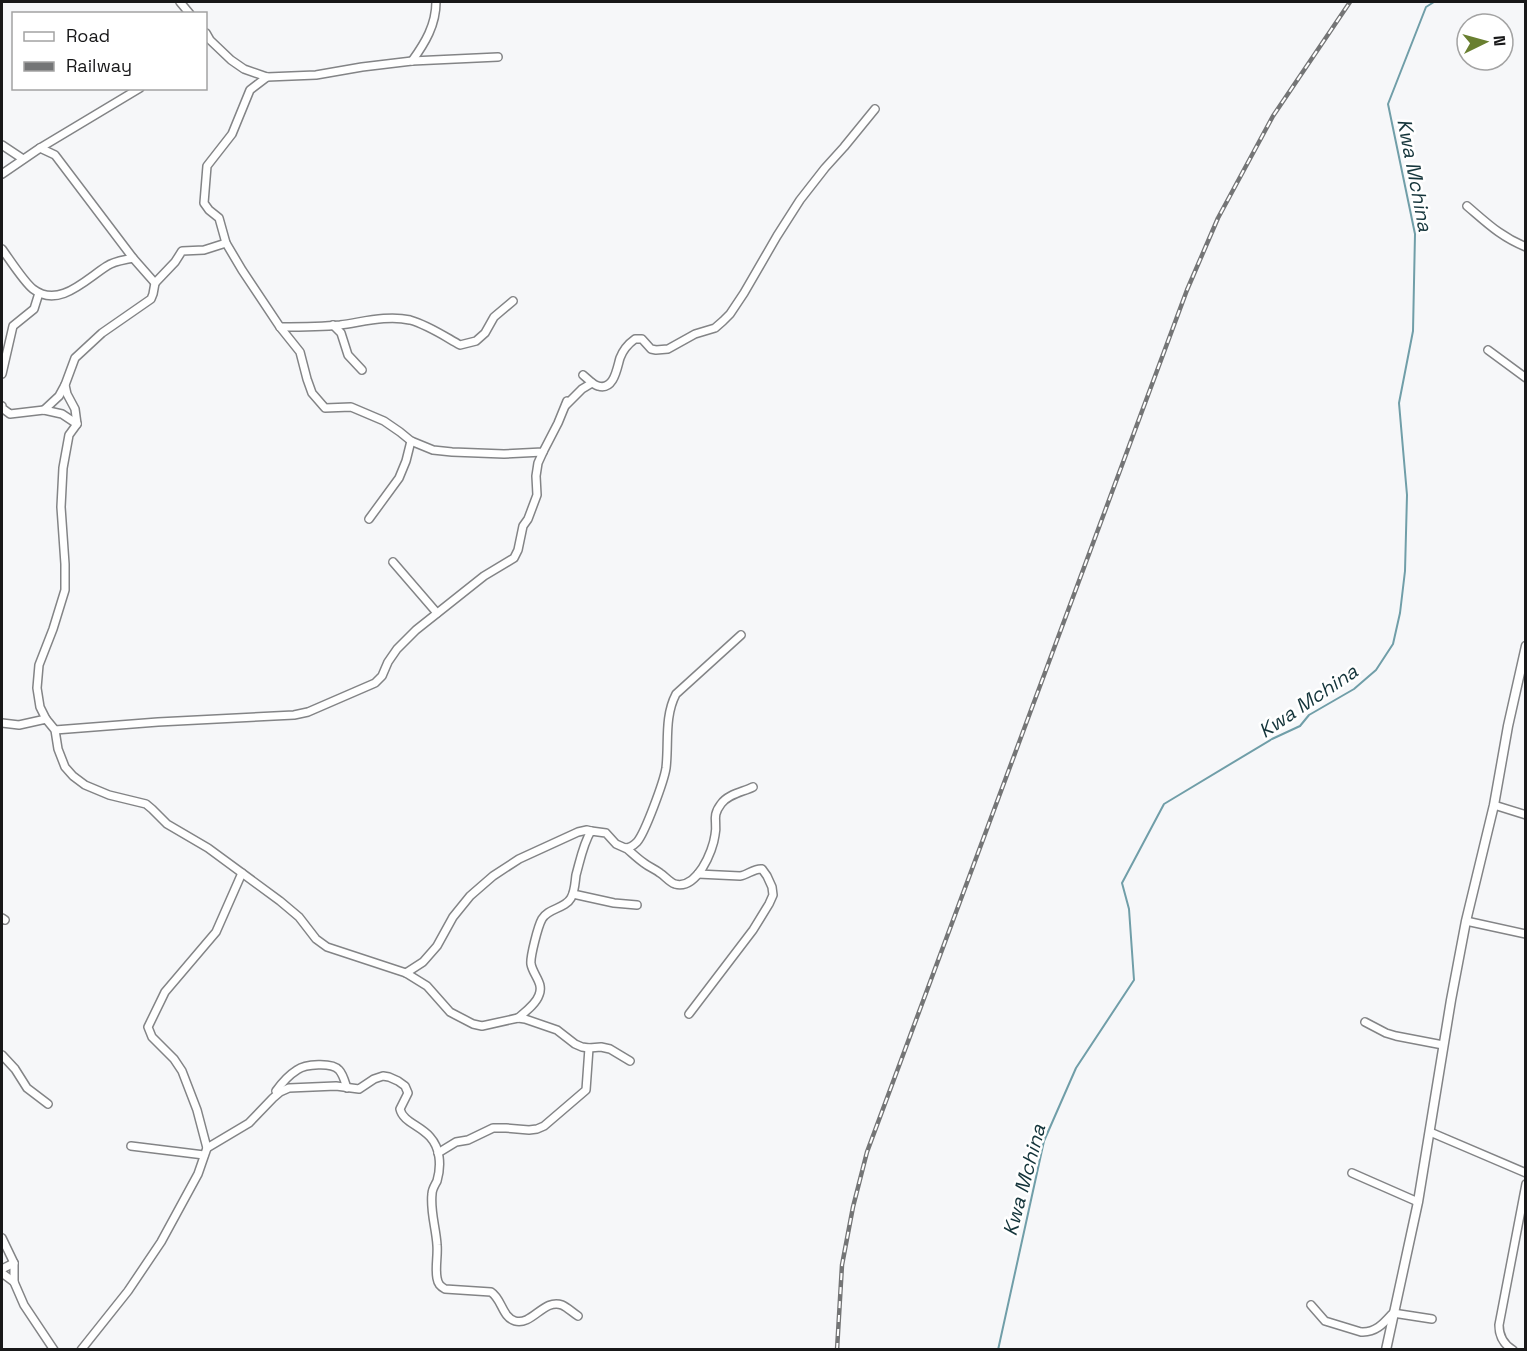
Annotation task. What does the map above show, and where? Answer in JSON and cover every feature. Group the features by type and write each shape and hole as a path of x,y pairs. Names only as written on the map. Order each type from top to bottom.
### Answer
{"street":[{"path":"412,62 429,34 435,15 436,2"},
{"path":"207,35 231,60 244,69 267,77 316,75 412,62 498,57"},
{"path":"267,77 250,90 232,134 207,166 204,203 219,218 226,243 280,327 300,352 312,393 325,408 351,407 384,421 411,441 433,450 504,454 543,452"},
{"path":"2,174 40,148 137,90"},
{"path":"582,375 601,387 611,381 618,371 626,347 635,339 642,339 651,349 668,349 695,334 715,328 723,321 744,293 800,200 875,109"},
{"path":"2,145 23,159"},
{"path":"40,148 55,155 133,258 155,283"},
{"path":"1467,206 1499,234 1526,248"},
{"path":"45,410 59,396 75,358 102,333 151,299 155,283 182,251 204,250 226,243"},
{"path":"2,249 31,288 54,297 87,280 109,264 133,258"},
{"path":"2,375 13,326 34,309 39,293"},
{"path":"280,327 405,319 431,328 460,345 476,341 485,333 494,317 513,302"},
{"path":"333,325 341,333 350,357 362,370"},
{"path":"1488,350 1526,378"},
{"path":"55,730 294,715 308,712 375,684 397,649 416,630 484,576 514,558 524,522 528,519 537,495 538,463 566,403 585,386 592,383"},
{"path":"65,385 75,409 77,424 69,435 63,468 61,507 65,590 54,629 39,665 38,687 40,707 55,730 58,749 65,767 85,785 109,795 146,804 168,824 208,848 280,901 299,917 316,939 327,947 406,973 427,986 450,1012 473,1024 482,1026 518,1018 525,1019 557,1030 575,1044 588,1048 610,1049 630,1061"},
{"path":"2,406 10,414 45,410 62,414 77,424"},
{"path":"369,519 399,478 411,441"},
{"path":"393,562 436,613"},
{"path":"626,848 633,846 639,838 663,777 669,716 676,694 741,635"},
{"path":"1386,1350 1418,1202 1466,921 1494,805 1508,726 1526,646"},
{"path":"2,723 19,725 46,719"},
{"path":"406,973 423,962 437,946 453,917 470,896 493,876 519,859 578,831 606,833 616,844 626,848 640,861 657,870 673,883 686,883 704,866 715,836 714,817 722,802 753,787"},
{"path":"1494,805 1526,815"},
{"path":"518,1018 539,996 540,986 531,963 541,920 549,912 567,903 573,894 581,856 591,831"},
{"path":"689,1014 757,925 773,896 771,882 762,869 740,876 698,874"},
{"path":"81,1350 128,1292 161,1242 198,1174 206,1152 197,1110 182,1071 174,1059 152,1037 148,1027 165,992 216,932 242,873"},
{"path":"573,894 614,903 637,904"},
{"path":"1466,921 1526,934"},
{"path":"1365,1022 1396,1036 1443,1045"},
{"path":"438,1153 456,1142 468,1140 494,1128 537,1130 544,1126 586,1090 588,1048"},
{"path":"2,1055 15,1069 27,1088 48,1104"},
{"path":"273,1098 278,1089 297,1070 306,1066 324,1065 337,1068 348,1088"},
{"path":"131,1146 206,1152 249,1123 273,1098 289,1088 336,1086 359,1089 374,1079 389,1077 405,1086 408,1093 400,1109 402,1116 432,1138 438,1153 438,1179 432,1194 437,1248 436,1271 440,1286 445,1289 491,1292 496,1295 509,1318 518,1322 525,1321 545,1307 553,1305 561,1305 578,1316"},
{"path":"1430,1132 1526,1173"},
{"path":"1352,1173 1418,1202"},
{"path":"1513,1350 1502,1339 1499,1325 1526,1184"},
{"path":"2,1239 14,1263 14,1282"},
{"path":"14,1263 2,1270 14,1282 24,1305 54,1350"},
{"path":"1311,1305 1327,1322 1361,1332 1375,1329 1393,1313"},
{"path":"1393,1313 1432,1319"}],"waterway":[{"name":"Kwa Mchina","path":"998,1350 1044,1141 1076,1068 1134,980 1129,909 1122,883 1164,804 1272,739 1300,726 1309,715 1354,689 1376,670 1393,644 1400,613 1405,571 1407,495 1399,403 1413,331 1415,234 1388,104 1426,7 1434,2"}],"railway":[{"path":"837,1350 842,1265 867,1152 1187,290 1218,218 1273,116 1350,2"}]}
